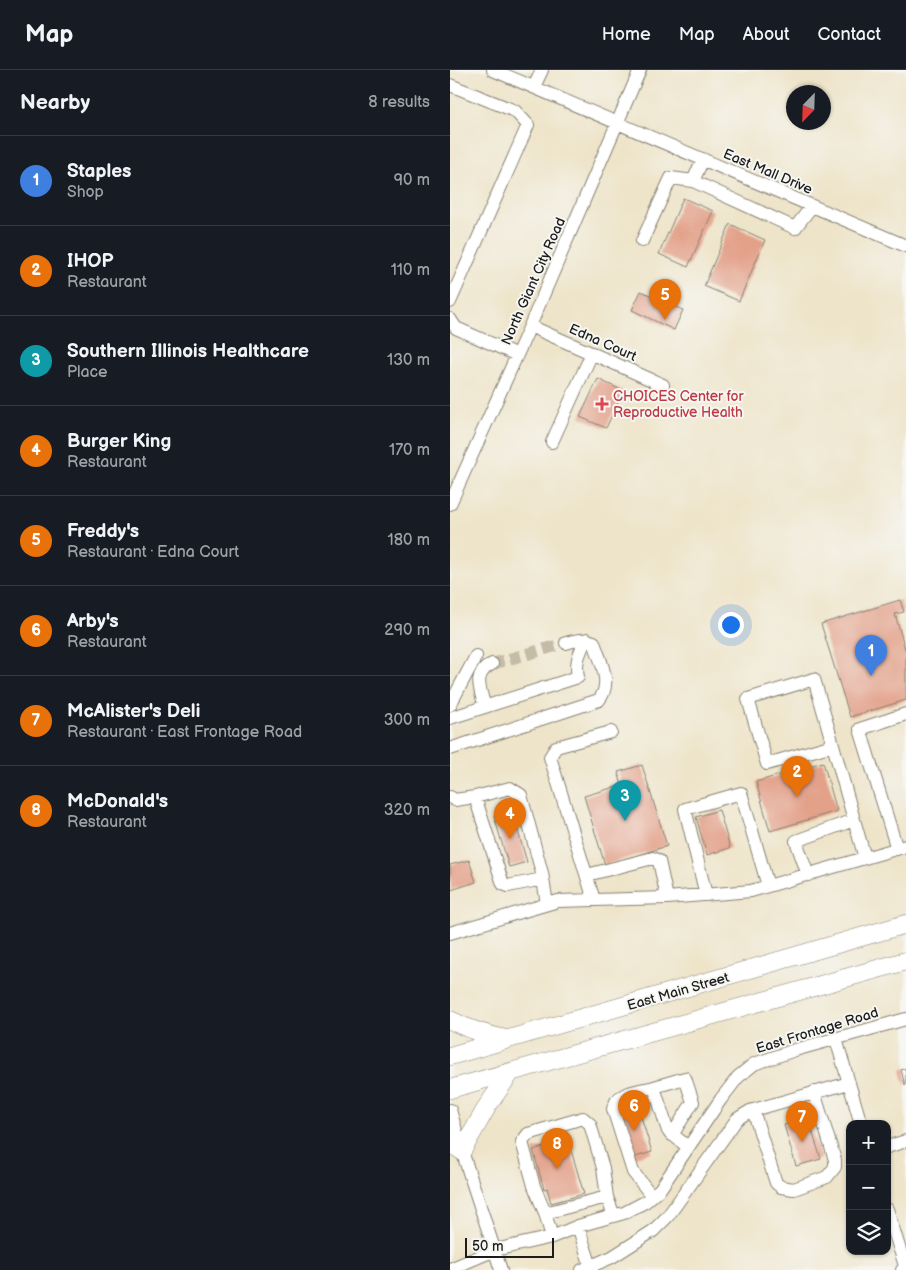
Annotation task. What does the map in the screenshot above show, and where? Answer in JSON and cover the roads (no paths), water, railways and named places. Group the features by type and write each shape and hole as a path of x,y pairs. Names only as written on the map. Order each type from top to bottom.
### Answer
{"highway":[{"name":"East Main Street","path":"450,1056 906,924"},
{"path":"450,1089 906,961"},
{"path":"450,1020 488,1035 509,1039"},
{"path":"456,1147 511,1072"}],"street":[{"name":"East Mall Drive","path":"493,70 906,246"},
{"path":"534,87 542,70"},
{"name":"North Giant City Road","path":"450,504 530,326 640,70"},
{"path":"450,85 514,111 528,125 450,302"},
{"path":"693,181 703,159"},
{"path":"642,240 671,178 693,181 795,228 812,206"},
{"path":"450,319 456,328 517,355"},
{"name":"Edna Court","path":"530,326 663,385"},
{"path":"552,442 592,353"},
{"path":"450,750 598,700 605,693 606,684 594,642 588,639 579,639 566,643"},
{"path":"450,718 578,678 577,661 581,648 588,639"},
{"path":"450,705 476,656"},
{"path":"485,707 479,684 480,675 483,669 492,664"},
{"path":"833,745 767,764 748,699 814,679 833,745 865,858"},
{"path":"450,933 558,901 667,898 751,891 901,847 860,729 906,714"},
{"path":"594,900 550,757 556,748 611,732"},
{"path":"450,797 455,800 510,788 522,795 543,879 547,904"},
{"path":"706,895 685,809 741,793 768,886"},
{"path":"475,797 503,884 508,886 543,879"},
{"path":"808,875 796,841 854,820"},
{"path":"587,876 653,858 659,861 667,898"},
{"name":"East Frontage Road","path":"652,1196 660,1188 738,1077 754,1064 795,1050 906,1019"},
{"path":"836,1039 860,1120"},
{"path":"450,1269 496,1250 552,1236 578,1226 614,1216 645,1202 652,1196 633,1172 613,1109 614,1103 622,1095 685,1078 693,1102 672,1135"},
{"path":"578,1226 588,1269 612,1257 652,1231 668,1216 737,1119 753,1110 849,1083"},
{"path":"654,1087 668,1131 688,1147"},
{"path":"753,1110 776,1184 781,1187 794,1189 828,1177 835,1167 836,1160 814,1092"},
{"path":"450,1110 456,1147 502,1270"},
{"path":"552,1236 534,1186 522,1142 528,1134 583,1118 590,1124 603,1168 605,1197 614,1216"},
{"path":"891,1146 906,1141"},
{"path":"545,1213 605,1197"},
{"path":"887,1210 906,1269 902,1270"}],"tunnel":[{"path":"492,664 566,643"}],"place":[{"name":"Freddy's","path":"665,320"},
{"name":"CHOICES Center for Reproductive Health","path":"602,404"},
{"name":"Staples","path":"871,676"},
{"name":"IHOP","path":"797,797"},
{"name":"Southern Illinois Healthcare","path":"625,821"},
{"name":"Burger King","path":"510,839"},
{"name":"Arby's","path":"634,1131"},
{"name":"McAlister's Deli","path":"802,1142"},
{"name":"McDonald's","path":"557,1169"}]}
